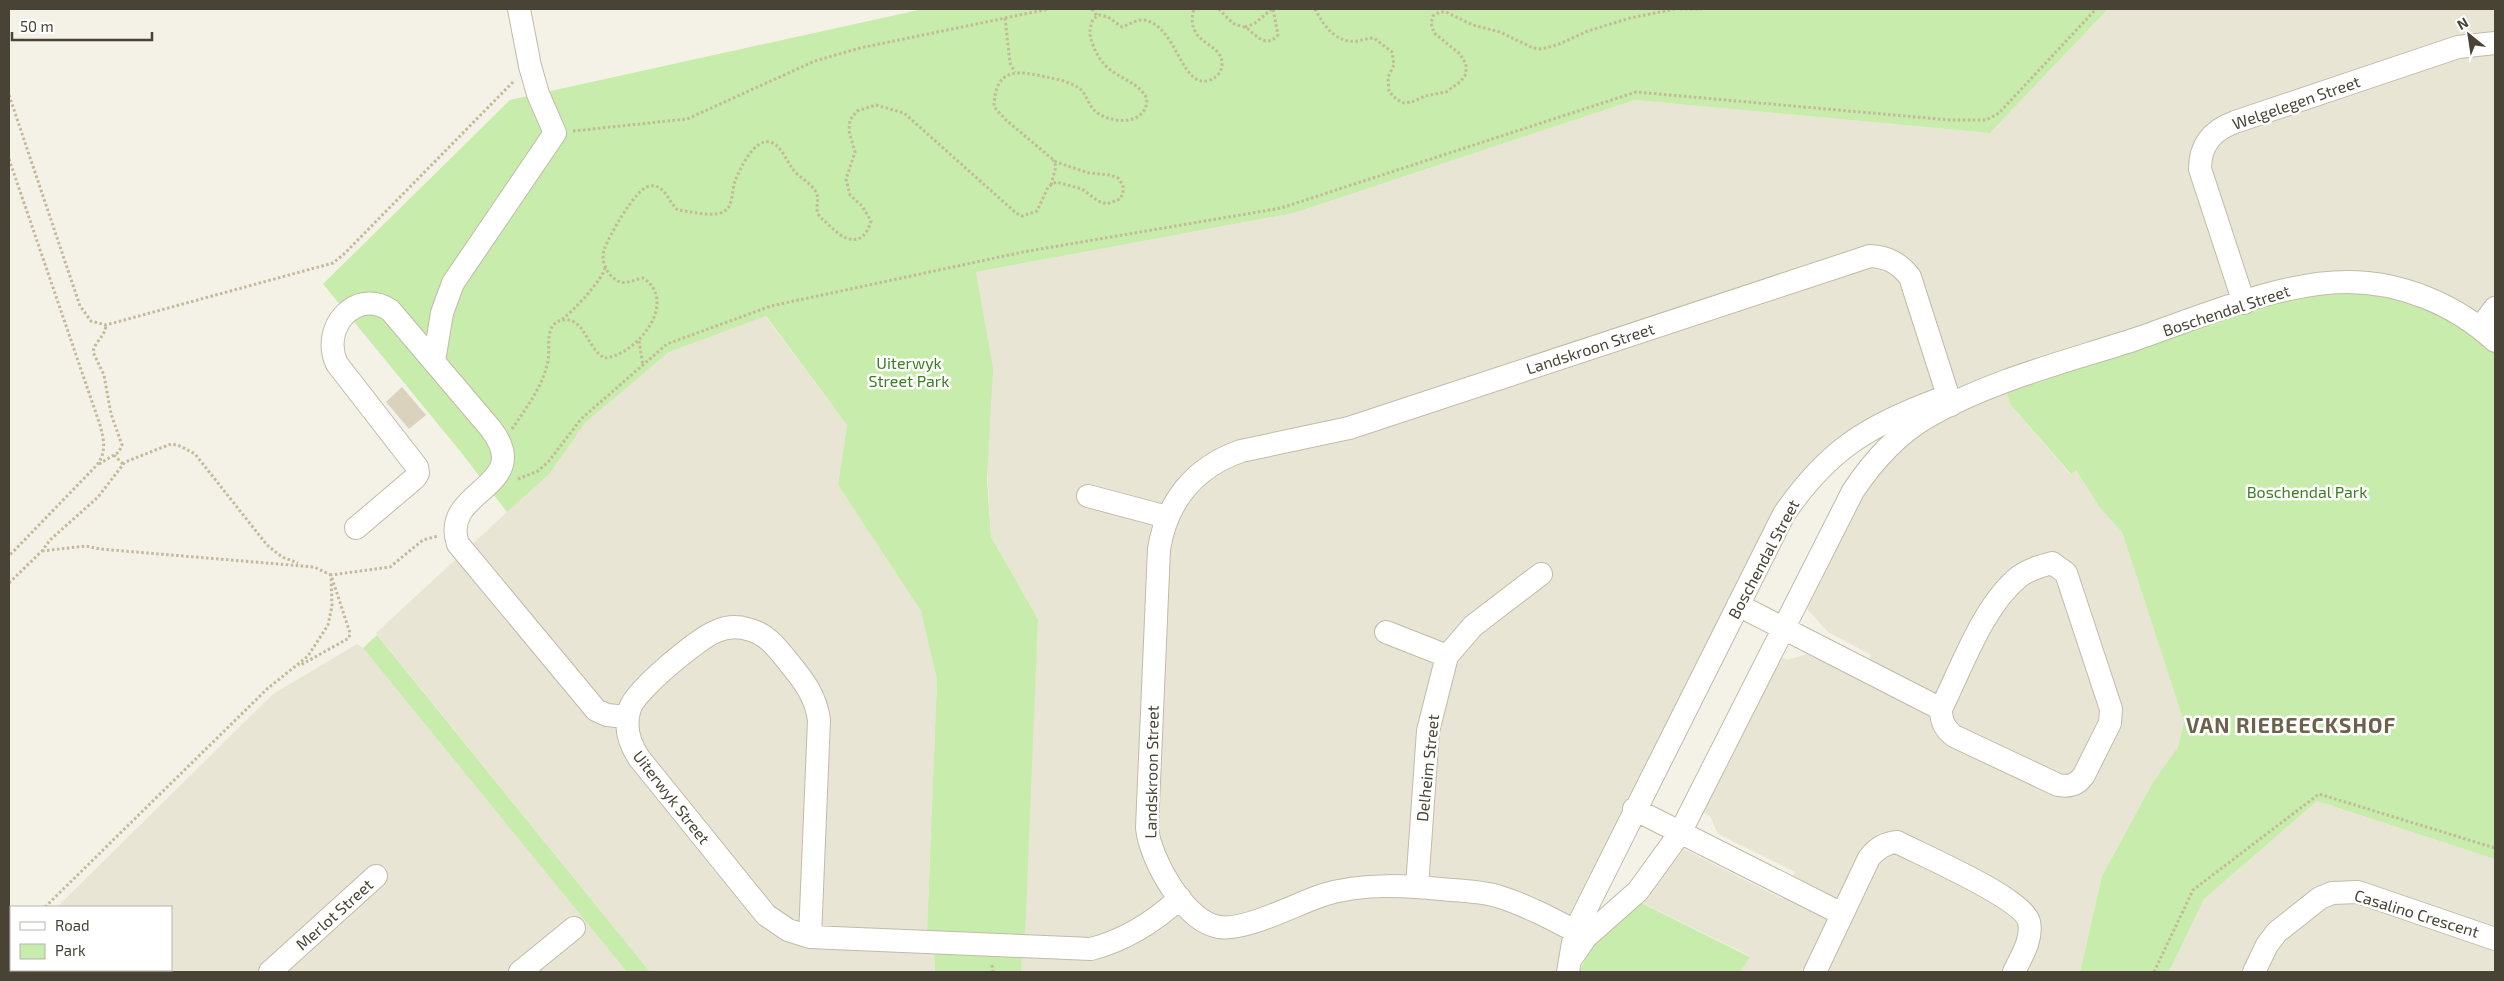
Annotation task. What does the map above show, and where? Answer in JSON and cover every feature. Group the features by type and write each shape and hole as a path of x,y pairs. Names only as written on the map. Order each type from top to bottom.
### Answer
{"street":[{"path":"434,361 442,313 453,283 555,133 542,107 530,66 519,9"},
{"name":"Welgelegen Street","path":"2244,303 2200,168 2200,157 2204,145 2212,134 2222,127 2235,122 2458,47 2495,42"},
{"name":"Landskroon Street","path":"1581,934 1496,896 1417,887 1366,887 1337,891 1247,924 1227,928 1212,925 1197,918 1180,898 1153,855 1147,828 1159,549 1167,516 1188,484 1200,473 1227,456 1242,451 1349,428 1870,256 1890,260 1910,277 1950,400"},
{"name":"Boschendal Street","path":"1570,964 1634,809 1784,514 1811,478 1848,443 1882,422 2244,303 2303,286 2325,283 2371,283 2393,287 2431,300 2460,314 2488,334 2495,308"},
{"path":"356,528 415,478 418,470 337,364 331,349 332,334 337,323 358,306 374,303 390,310 491,429 502,448 502,469 457,516 454,531 458,544 596,710 608,715 628,717"},
{"name":"Boschendal Street","path":"1581,934 1638,891 1680,833 1853,491 1865,473 1884,451 1910,428 1950,400"},
{"path":"1088,496 1167,516"},
{"path":"2052,563 2062,569 2068,578 2111,709 2110,723 2080,781 2067,787 2058,785 1954,736 1948,731 1941,719 1941,709 1989,613 2005,592 2019,577 2035,567 2052,563"},
{"name":"Delheim Street","path":"1417,887 1428,731 1447,656 1473,626 1542,574"},
{"path":"1738,605 1941,709"},
{"name":"Uiterwyk Street","path":"810,937 819,720 814,700 809,689 774,645 761,634 746,628 725,628 703,639 642,688 630,707 628,717 629,740 639,758 761,909 788,930 810,937 1091,949 1123,939 1139,930 1165,912 1180,898"},
{"path":"1386,632 1447,656"},
{"path":"1634,809 1842,914"},
{"path":"1815,972 1869,858 1876,850 1888,843 1897,842 2003,896 2024,911 2029,922 2028,943 2014,972"},
{"name":"Merlot Street","path":"270,972 376,876"},
{"name":"Casalino Crescent","path":"2254,972 2267,945 2277,932 2320,898 2344,891 2358,892 2495,939"},
{"path":"520,972 574,928"}],"path":[{"path":"555,133 686,119 815,60 860,48 1049,9"},
{"path":"1092,9 1097,16"},
{"path":"1051,185 1056,182 1082,188 1098,201 1108,204 1120,199 1123,192 1123,186 1118,178 1110,175 1089,173 1056,162 1006,120 994,107 995,92 1000,82 1009,74 1021,71 1073,84 1081,89 1094,110 1102,115 1134,120 1141,116 1147,108 1144,94 1108,70 1096,56 1089,35 1093,19 1097,16 1108,17 1122,27 1143,20 1151,23 1172,40 1188,74 1196,80 1204,82 1214,78 1222,70 1222,61 1214,48 1198,36 1194,30 1192,19 1194,9"},
{"path":"1219,9 1234,24 1242,27 1246,28 1259,40 1266,42 1273,40 1278,34 1273,9 1254,24 1242,27"},
{"path":"1315,9 1326,27 1337,37 1357,41 1374,38 1392,52 1394,66 1388,77 1389,90 1396,99 1404,103 1446,92 1461,81 1466,74 1466,64 1460,54 1434,33 1431,23 1433,16 1440,12 1446,12 1473,25 1500,32 1533,48 1541,49 1557,45 1588,31 1630,18 1675,9"},
{"path":"1680,9 1701,9"},
{"path":"488,485 505,484 538,470 549,461 581,419 667,344 771,306 1023,252 1281,208 1636,92 1950,120 1986,120 1999,113 2096,9"},
{"path":"1005,18 1010,62 1015,72"},
{"path":"9,96 80,306 91,321 106,325 333,263 530,66"},
{"path":"562,320 570,319 582,328 589,344 604,358 621,354 639,341 654,316 656,292 652,284 643,278 620,282 614,278 603,262 604,251 628,207 643,188 650,186 662,190 678,210 711,215 720,214 730,206 735,181 748,154 756,145 762,142 776,145 793,170 815,191 818,197 817,211 820,218 843,238 860,239 868,230 871,222 862,206 850,195 846,178 855,152 849,131 850,120 857,110 866,106 884,106 904,113 1016,213 1022,216 1037,211 1043,196 1051,185 1056,166 1051,158"},
{"path":"9,159 100,425 104,452 96,466 9,556"},
{"path":"502,448 541,384 549,357 550,329 562,320 592,289 604,273 605,265"},
{"path":"96,466 121,449 122,442 111,414 104,375 93,352 94,346 104,337 106,325"},
{"path":"639,341 643,366"},
{"path":"9,583 42,551 50,540 98,497 123,464 171,444 195,454 267,545 282,557 331,575 390,567 423,540 454,531"},
{"path":"114,455 123,464"},
{"path":"42,551 86,546 195,558 305,566"},
{"path":"293,670 308,656 323,636 328,625 332,606 331,575"},
{"path":"46,906 267,689 293,670 348,638 349,628 331,575"},
{"path":"2154,972 2194,890 2319,794 2495,848"}],"shaded area":[{"path":"2108,9 2495,9 2495,340 2350,281 2004,382 2010,404 2070,474 2076,470 2100,508 2122,532 2184,722 2178,747 2153,782 2102,876 2080,972 1740,972 1750,956 1632,898 1674,844 1783,899 1795,872 1718,834 1710,816 1694,807 1772,652 1787,660 1807,654 1859,679 1871,655 1828,632 1798,599 1853,491 1948,395 1813,475 1567,972 1021,972 1038,619 991,537 976,272 1294,213 1635,100 1990,133"},
{"path":"765,316 847,425 838,485 921,611 937,680 927,932 934,952 935,972 650,972 376,633 548,474 585,423 669,352"},
{"path":"357,644 363,648 627,972 9,972 10,954 10,971 172,971 172,906 58,906 273,694"},
{"path":"2317,801 2495,859 2495,972 2169,972 2204,899"}],"green space":[{"name":"Uiterwyk Street Park","path":"923,9 2108,9 1990,133 1635,100 1294,213 976,272 993,369 987,479 991,537 1038,619 1025,936 927,932 937,680 921,611 838,485 847,425 766,316 669,352 585,423 549,474 507,512 460,451 323,284 510,100"},
{"name":"Boschendal Park","path":"2355,291 2395,299 2430,310 2462,328 2495,354 2495,859 2317,801 2204,899 2169,972 2080,972 2102,876 2153,782 2178,747 2184,722 2122,532 2100,508 2076,470 2071,474 2010,404 2007,393 2287,299 2309,294"},
{"path":"377,635 650,972 627,972 363,648"},
{"path":"1635,900 1750,957 1740,972 1579,972 1595,940"},
{"path":"934,952 1022,956 1021,972 935,972"}],"building":[{"path":"402,387 426,415 409,429 386,402"}],"district":[{"name":"VAN RIEBEECKSHOF","path":"2291,724"}]}
